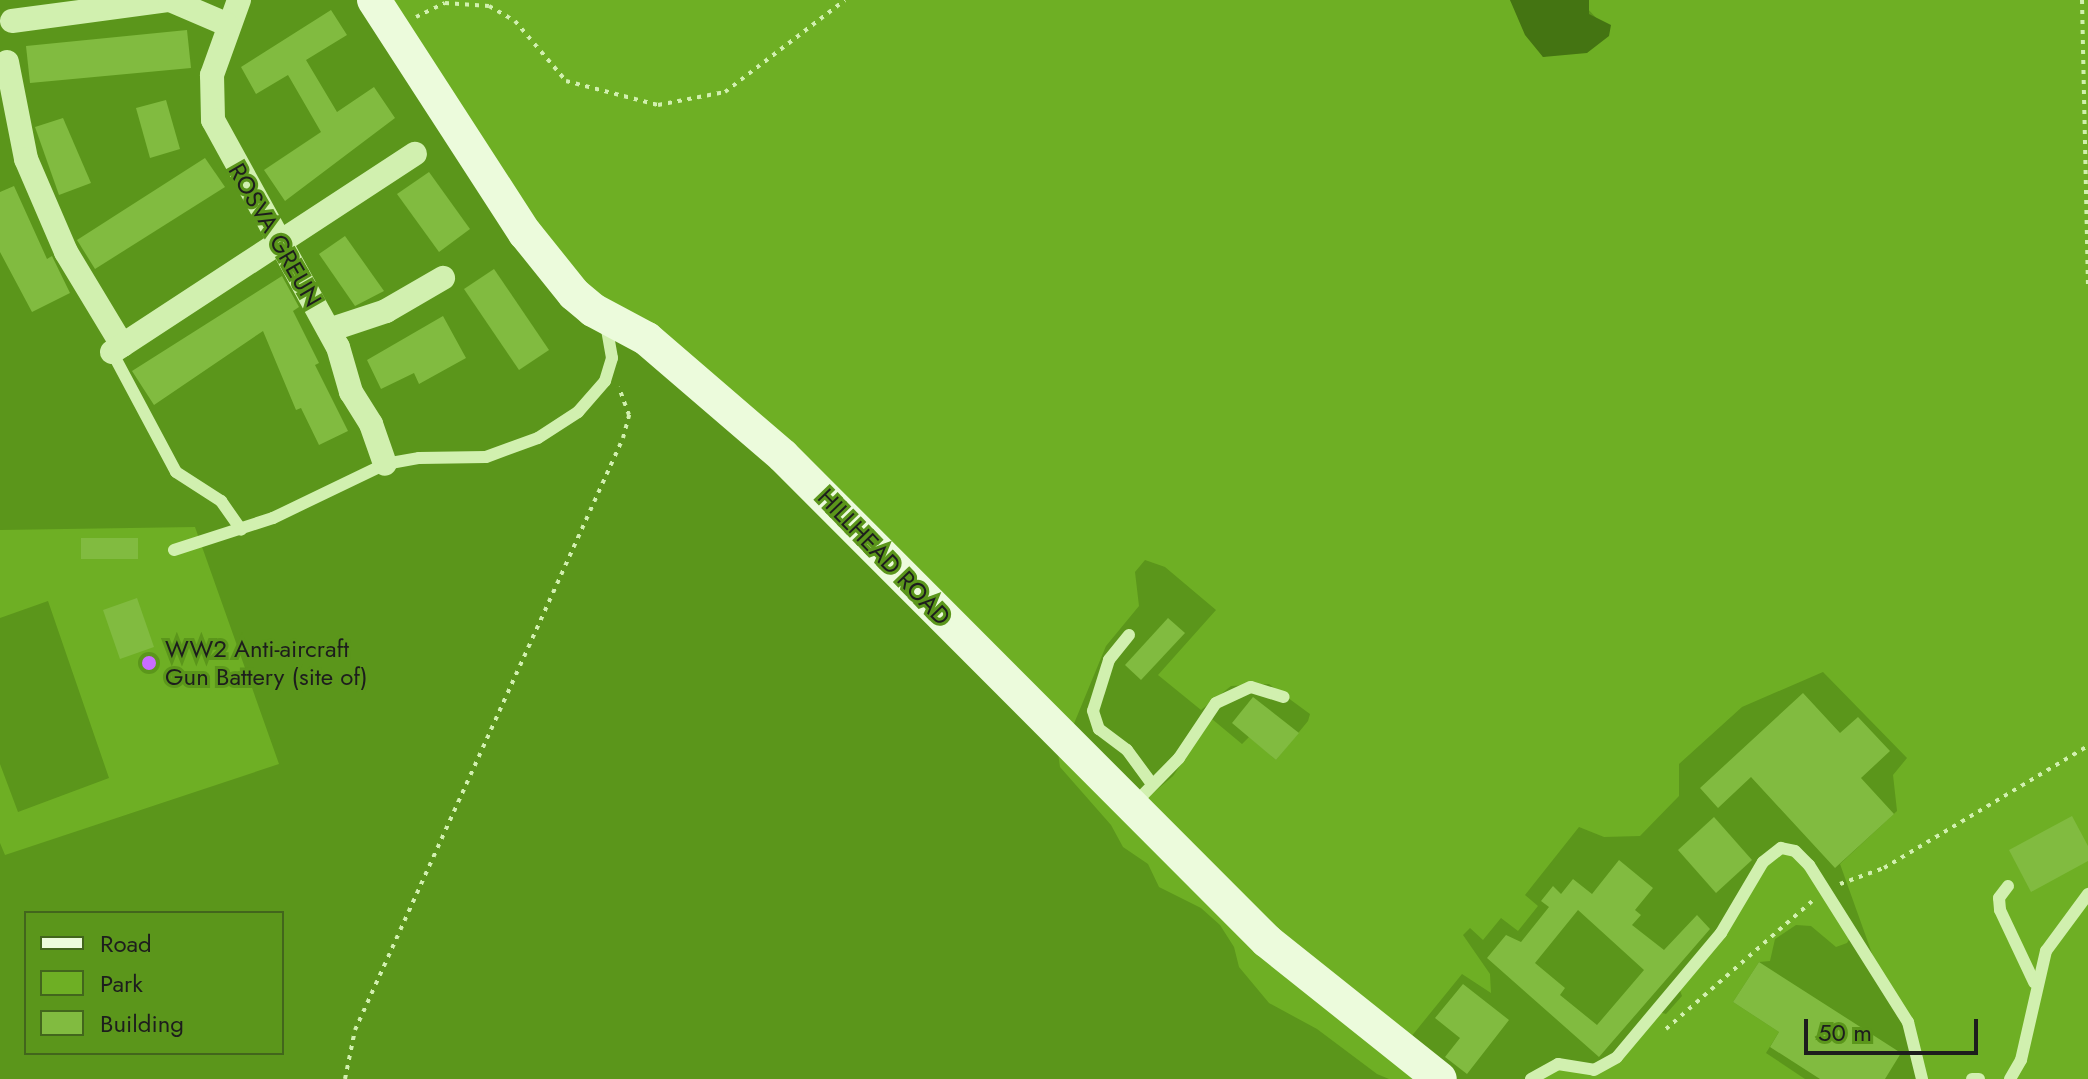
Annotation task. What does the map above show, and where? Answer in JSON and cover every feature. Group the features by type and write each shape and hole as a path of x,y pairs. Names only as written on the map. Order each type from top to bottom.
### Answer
{"street":[{"path":"12,21 59,7 170,0 226,24"},
{"name":"ROSVA GREUN","path":"239,0 226,24 212,75 213,120 329,330 385,464"},
{"name":"HILLHEAD ROAD","path":"374,0 533,243 574,294 604,317 665,353 813,484 1141,796 1304,975 1440,1079"},
{"path":"7,62 26,159 66,252 117,348 415,154"},
{"path":"329,330 386,311 443,278"}],"lane":[{"path":"174,550 241,530 385,464 511,451 578,412 611,369 604,317"},
{"path":"117,348 176,472 221,501 241,530"},
{"path":"1129,635 1109,660 1093,711 1099,729 1130,753 1141,796"},
{"path":"1141,796 1179,758 1200,721 1224,697 1258,687 1284,697"},
{"path":"1531,1079 1558,1064 1594,1070 1617,1057 1721,933 1763,862 1781,848 1795,851 1809,865 1908,1022 1922,1079"},
{"path":"2008,886 1999,898 2000,910 2028,961 2035,985"},
{"path":"2010,1079 2021,1060 2035,985 2052,938 2088,894"},
{"path":"1972,1079 1979,1079"}],"path":[{"path":"391,29 445,3 489,6 515,21 566,81 658,105 725,92 845,0"},
{"path":"2082,0 2088,289"},
{"path":"345,1079 355,1030 627,429 626,402 611,369"}],"green space":[{"path":"374,0 1510,0 1543,57 1604,39 1599,21 1586,7 1589,0 2088,0 2088,1079 1922,1079 1918,1054 1874,959 1840,864 1897,811 1893,775 1907,758 1823,672 1742,707 1679,764 1679,796 1640,836 1604,837 1579,827 1525,895 1538,906 1518,931 1501,918 1483,940 1470,928 1463,935 1490,974 1491,993 1462,974 1402,1048 1133,810 1173,776 1212,719 1242,744 1249,737 1276,760 1308,721 1310,714 1269,684 1231,686 1201,710 1158,675 1216,610 1165,567 1145,560 1135,572 1139,606 1106,646 1066,743 971,645 603,315"},
{"path":"195,527 279,764 5,855 0,843 0,764 18,812 109,778 48,601 0,618 0,530"},
{"path":"1058,753 1439,1079 1389,1079 1377,1074 1317,1029 1269,1003 1239,967 1234,947 1220,925 1201,908 1159,887 1148,864 1123,847 1111,825 1060,767"},
{"path":"1795,851 1853,933 1847,943 1836,947 1811,926 1796,925 1775,939 1770,961 1759,962 1733,1002 1779,1032 1766,1053 1805,1079 1531,1079 1543,1069 1600,1068 1656,1011 1666,1014 1682,996 1678,985 1768,856"}],"shaded area":[{"path":"1510,0 1589,0 1589,14 1611,25 1609,36 1587,53 1543,57 1525,35"}],"building":[{"path":"331,10 347,35 306,60 337,112 374,87 395,118 285,201 264,170 321,132 288,75 256,94 241,67"},
{"path":"187,30 191,68 30,83 26,46"},
{"path":"166,100 180,149 150,158 136,108"},
{"path":"63,118 91,183 59,195 35,127"},
{"path":"205,158 225,187 95,269 77,240"},
{"path":"429,172 470,229 439,252 397,194"},
{"path":"14,186 47,259 52,256 70,293 32,312 0,252 0,192"},
{"path":"345,236 384,291 355,306 319,254"},
{"path":"494,269 549,350 519,370 464,289"},
{"path":"282,276 299,307 293,311 319,363 315,365 348,431 319,445 301,408 296,410 263,331 154,405 132,371"},
{"path":"443,316 466,358 419,384 414,373 381,389 367,360"},
{"path":"81,538 138,538 138,559 81,559"},
{"path":"137,598 154,647 120,659 103,610"},
{"path":"1168,618 1185,633 1141,680 1125,665"},
{"path":"1803,693 1840,733 1858,717 1890,751 1861,778 1894,814 1835,868 1751,777 1718,808 1700,788"},
{"path":"1253,697 1299,733 1276,760 1232,723"},
{"path":"2072,816 2088,846 2088,861 2031,892 2009,850"},
{"path":"1714,817 1752,860 1716,893 1678,850"},
{"path":"1619,860 1653,888 1635,910 1641,915 1632,925 1664,950 1697,915 1710,929 1599,1057 1487,958 1506,935 1521,942 1549,907 1541,901 1553,886 1561,894 1573,879 1592,894","holes":["1578,910 1644,970 1597,1025 1560,995 1565,988 1535,963"]},
{"path":"1759,962 1901,1053 1885,1079 1820,1079 1770,1047 1779,1032 1733,1002"},
{"path":"1463,984 1509,1020 1467,1074 1445,1057 1460,1038 1435,1018"}],"place":[{"name":"WW2 Anti-aircraft Gun Battery (site of)","path":"149,663"}]}
